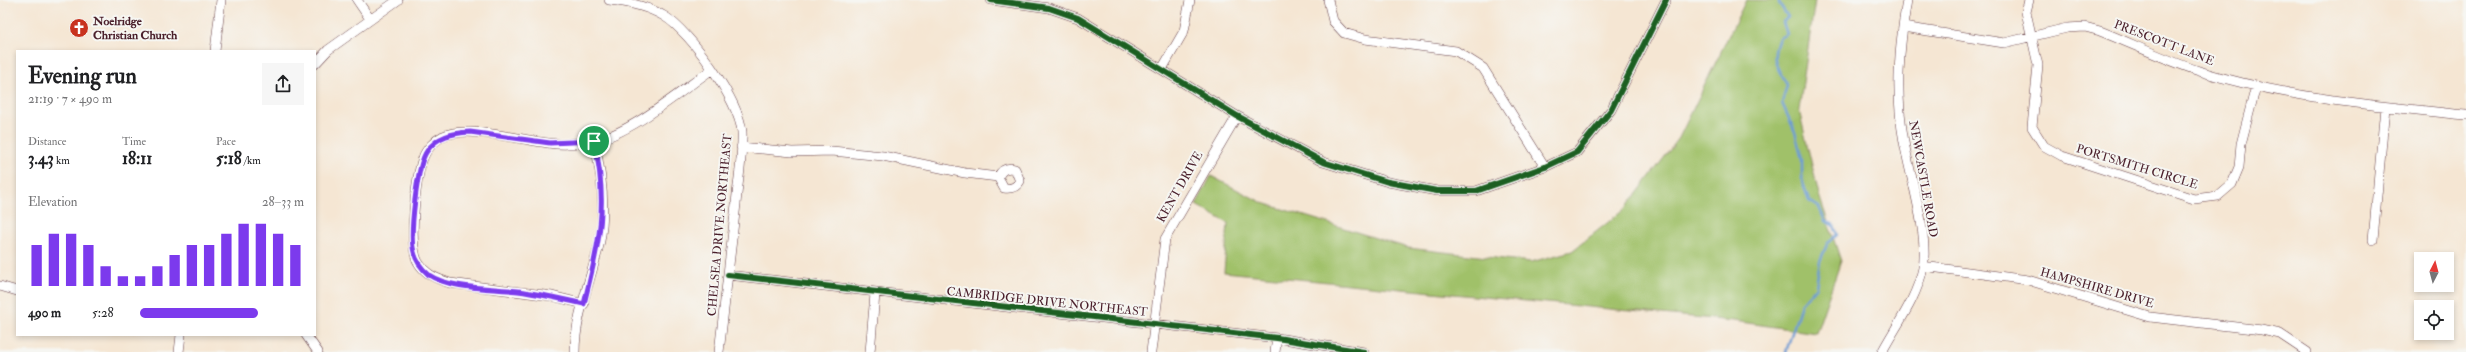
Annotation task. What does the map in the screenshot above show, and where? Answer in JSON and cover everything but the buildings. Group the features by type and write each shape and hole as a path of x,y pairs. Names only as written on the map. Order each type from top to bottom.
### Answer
{"street":[{"path":"216,50 221,0"},
{"path":"357,0 370,19"},
{"path":"316,63 328,50 398,0"},
{"name":"CHELSEA DRIVE NORTHEAST","path":"609,0 632,3 664,16 688,37 731,99 738,113 742,148 719,352"},
{"path":"991,0 1050,4 1078,18 1237,116 1322,162 1388,182 1437,191 1476,191 1545,167 1577,152 1611,110 1666,0"},
{"path":"1162,69 1184,31 1190,0"},
{"path":"1328,0 1333,21 1344,33 1365,39 1456,51 1483,68 1545,167"},
{"name":"NEWCASTLE ROAD","path":"1882,352 1903,318 1917,289 1923,266 1922,230 1904,142 1899,100 1898,66 1907,0"},
{"name":"PORTSMITH CIRCLE","path":"2029,0 2026,12 2038,65 2032,127 2044,146 2062,156 2194,199 2218,196 2232,184 2239,166 2241,144 2256,86"},
{"name":"PRESCOTT LANE","path":"1903,27 2004,43 2031,38 2067,28 2085,27 2100,30 2198,70 2256,86 2350,104 2466,115"},
{"path":"584,304 545,295 450,283 430,275 418,262 414,251 416,199 423,157 428,149 443,136 456,133 470,132 550,143 594,141 610,136 643,117 711,70"},
{"path":"2373,240 2385,107"},
{"name":"KENT DRIVE","path":"1151,352 1165,239 1173,222 1237,116"},
{"path":"575,352 602,223 600,168 594,141"},
{"path":"742,148 792,152 832,151 883,156 965,173 998,177"},
{"name":"HAMPSHIRE DRIVE","path":"1923,266 2028,280 2150,318 2262,330 2280,334 2307,352"},
{"name":"CAMBRIDGE DRIVE NORTHEAST","path":"728,275 876,294 1277,338 1364,352"},
{"path":"0,286 16,291"},
{"path":"870,352 876,294"},
{"path":"179,352 182,336"},
{"path":"307,336 318,352"},
{"path":"1275,352 1277,338"}],"green space":[{"path":"1746,0 1815,0 1799,110 1819,195 1841,261 1816,333 1734,321 1224,272 1228,223 1196,205 1211,176 1263,203 1408,248 1531,262 1572,251 1626,208 1679,138"}],"waterway":[{"path":"1779,0 1779,3 1788,17 1783,22 1787,34 1779,38 1775,52 1777,67 1787,85 1782,103 1795,132 1802,159 1802,180 1809,201 1819,207 1825,221 1834,225 1837,235 1828,242 1820,261 1816,287 1801,304 1786,352"}],"cycle path":[{"path":"991,0 1049,8 1078,18 1237,116 1323,162 1388,182 1437,191 1476,191 1545,167 1577,152 1611,110 1666,0"},
{"path":"728,275 1277,338 1364,352"}],"place":[{"name":"Noelridge Christian Church","path":"79,28"}],"route":[{"path":"470,132 550,143 594,141 602,184 602,223 600,241 584,304 552,296 450,283 438,280 422,268 414,251 412,239 420,167 423,157 428,149 443,136 470,132"}]}
